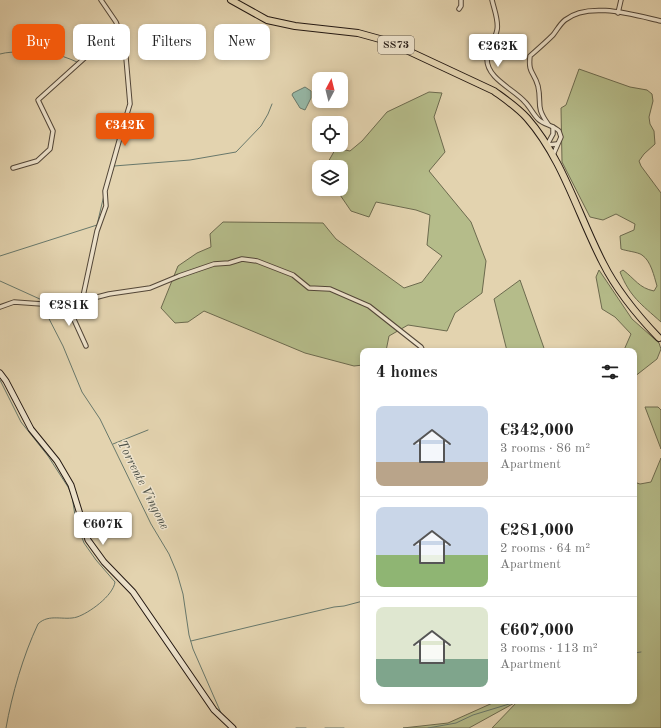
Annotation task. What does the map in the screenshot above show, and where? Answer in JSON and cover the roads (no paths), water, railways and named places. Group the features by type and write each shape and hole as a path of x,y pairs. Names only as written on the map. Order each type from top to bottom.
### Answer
{"main road":[{"name":"SS73","path":"231,0 267,20 295,26 358,33 387,41 494,91 508,101 526,117 547,145 603,264 621,294 640,318 659,338"}],"street":[{"path":"101,0 117,24"},
{"path":"459,10 461,0"},
{"path":"492,0 498,29 488,51 487,64 491,72 498,79 518,94 537,119 557,129 561,137 553,156"},
{"path":"618,13 621,0"},
{"path":"548,124 539,110 538,86 530,70 530,56 564,21 585,11 618,13 661,21"},
{"path":"13,168 37,161 50,149 53,131 38,100 82,60"},
{"path":"82,301 97,231 106,206 106,191 130,104 126,60"},
{"path":"547,145 554,131 553,127"},
{"path":"541,136 551,138"},
{"path":"547,145 557,144"},
{"path":"0,307 14,302 42,304 82,301 109,294 150,288 214,264 229,263 242,259 257,261 293,275 308,288 330,289 369,306 422,348"},
{"path":"66,302 86,346"},
{"path":"0,373 6,381 31,429 57,461 71,485 88,540 104,562 133,592 214,710 234,728"}],"waterway":[{"path":"0,54 14,52 44,52 63,56 77,62"},
{"path":"112,173 114,166 190,160 236,152 261,126 272,104"},
{"path":"0,256 97,225 104,195"},
{"name":"Torrente Vingone","path":"0,281 42,300 45,303"},
{"name":"Torrente Vingone","path":"45,306 45,311 63,346 82,392 100,419 151,524 169,554 177,573 183,594 189,635 193,649 221,713"},
{"path":"0,380 21,422 48,456 68,487 72,496 76,522 84,543 115,582 110,593 88,612 72,618 47,619 38,624 19,675 11,702 6,728"},
{"path":"113,444 148,430"},
{"path":"191,641 360,602"},
{"path":"637,653 641,652"},
{"path":"428,728 456,723 473,715 509,704"},
{"path":"296,728 306,728"},
{"path":"325,728 344,728"}]}
